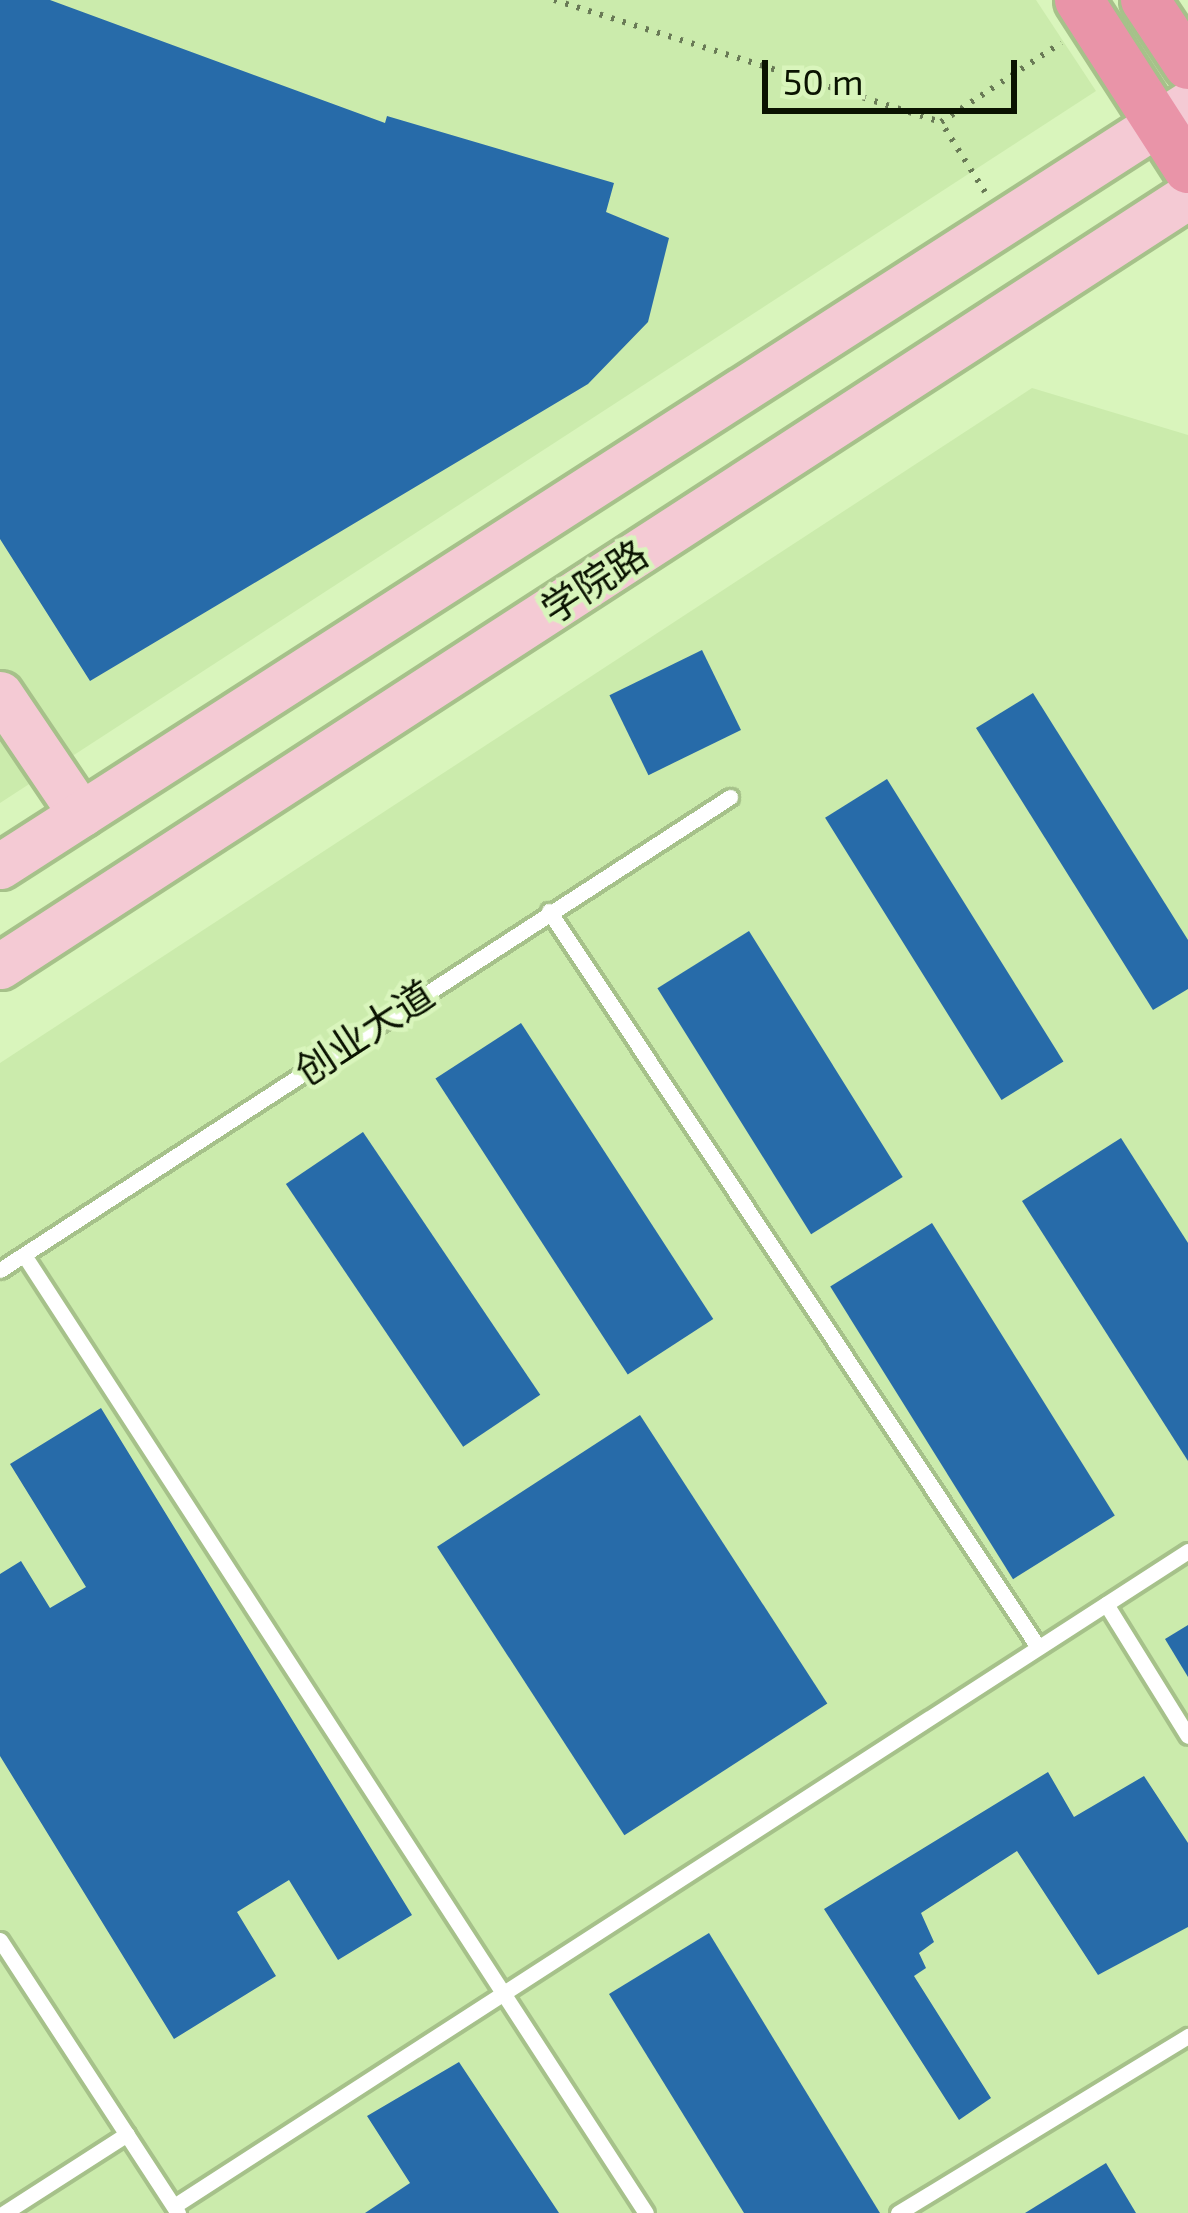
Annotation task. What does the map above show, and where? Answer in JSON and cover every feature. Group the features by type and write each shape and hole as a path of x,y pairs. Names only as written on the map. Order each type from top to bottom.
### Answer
{"main road":[{"path":"1145,0 1188,64"},
{"path":"1086,11 1173,112 1188,169"},
{"name":"学院路","path":"0,866 1173,112"},
{"name":"学院路","path":"0,966 1188,196"},
{"path":"0,694 81,814"}],"lane":[{"name":"创业大道","path":"0,1270 730,797"},
{"path":"549,910 1038,1647"},
{"path":"25,1255 646,2213"},
{"path":"0,1940 176,2210 501,1992 1188,1551"},
{"path":"1106,1604 1188,1736"},
{"path":"898,2213 1188,2036"},
{"path":"4,2213 127,2134"}],"path":[{"path":"554,0 940,122 1003,220"},
{"path":"940,122 1086,11"}],"shaded area":[{"path":"0,0 1036,0 1096,91 0,803"},
{"path":"1032,388 1188,435 1188,2213 0,2213 0,1063"}],"building":[{"path":"0,0 50,0 385,123 387,116 614,183 606,212 669,238 648,322 588,384 90,681 0,539"},
{"path":"702,650 741,730 648,775 609,695"},
{"path":"1033,693 1188,940 1188,989 1153,1010 976,728"},
{"path":"887,779 1063,1061 1002,1100 825,818"},
{"path":"749,931 903,1177 811,1234 657,988"},
{"path":"521,1023 713,1319 628,1375 435,1079"},
{"path":"363,1132 540,1395 463,1447 286,1184"},
{"path":"1121,1138 1188,1243 1188,1461 1022,1201"},
{"path":"932,1223 1115,1516 1013,1579 830,1287"},
{"path":"101,1408 412,1915 338,1960 289,1880 237,1912 276,1976 174,2039 0,1756 0,1574 21,1561 50,1608 86,1587 10,1464"},
{"path":"640,1415 827,1704 624,1835 437,1547"},
{"path":"1188,1625 1188,1677 1165,1639"},
{"path":"1048,1772 1074,1817 1144,1776 1188,1843 1188,1927 1098,1975 1017,1851 921,1913 934,1942 919,1953 926,1968 914,1976 991,2098 959,2120 824,1909"},
{"path":"709,1933 880,2213 744,2213 609,1994"},
{"path":"459,2062 559,2213 365,2213 410,2183 367,2116"},
{"path":"1106,2163 1136,2213 1025,2213"}]}
